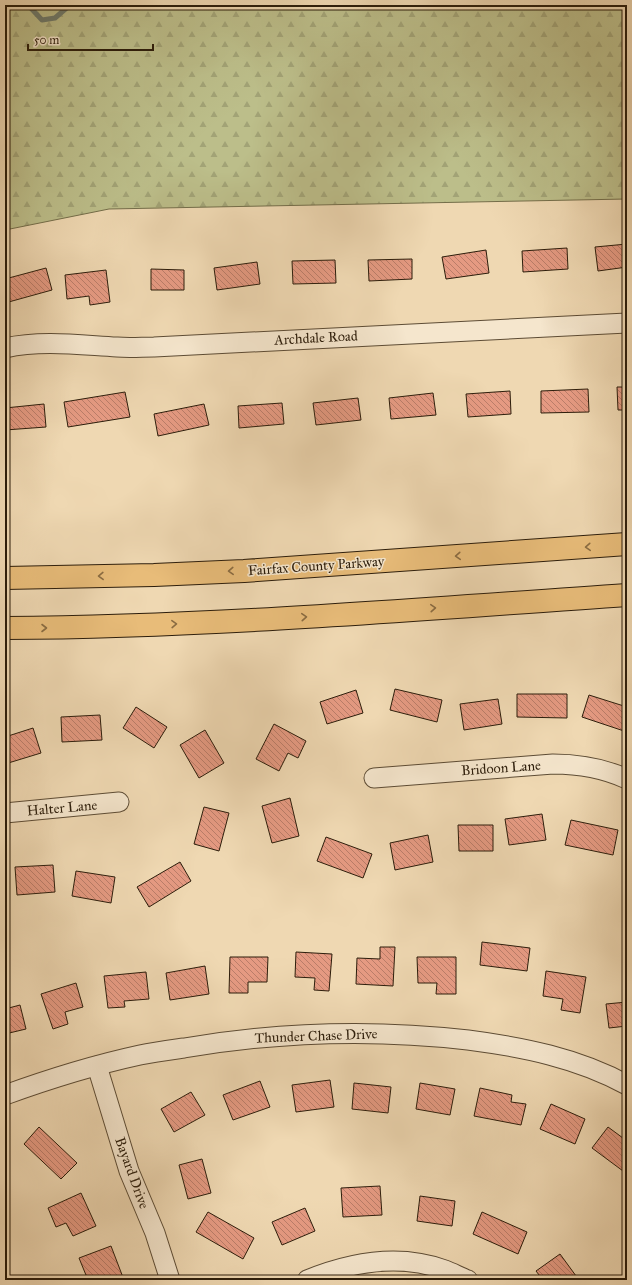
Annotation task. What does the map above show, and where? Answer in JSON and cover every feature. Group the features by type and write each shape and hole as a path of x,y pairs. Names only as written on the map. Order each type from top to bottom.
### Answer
{"highway":[{"name":"Fairfax County Parkway","path":"5,578 154,575 244,571 627,544"},
{"path":"5,628 66,628 191,624 627,595"}],"street":[{"name":"Archdale Road","path":"5,348 34,344 67,344 119,348 154,347 627,323"},
{"name":"Bridoon Lane","path":"374,778 547,764 573,764 601,769 627,779"},
{"name":"Halter Lane","path":"5,813 119,802"},
{"name":"Thunder Chase Drive","path":"5,1095 49,1080 142,1055 221,1042 288,1035 365,1033 443,1037 510,1046 543,1053 588,1067 627,1085"},
{"name":"Bayard Drive","path":"97,1066 129,1171 155,1233 170,1280"},
{"path":"307,1280 345,1266 368,1262 399,1261 422,1264 445,1270 468,1280"}],"green space":[{"path":"5,5 627,5 627,199 109,209 5,230"}],"building":[{"path":"627,244 627,267 598,271 595,247"},
{"path":"567,248 568,269 523,272 522,251"},
{"path":"486,250 489,273 446,279 442,257"},
{"path":"412,259 412,279 369,281 368,260"},
{"path":"335,260 336,283 293,284 292,261"},
{"path":"257,262 260,284 217,290 214,268"},
{"path":"46,268 52,290 5,303 5,279"},
{"path":"151,269 184,270 184,290 151,290"},
{"path":"106,270 110,302 90,305 89,296 67,299 65,275"},
{"path":"617,387 627,387 627,410 618,410"},
{"path":"588,389 589,412 541,413 541,391"},
{"path":"510,391 511,414 468,417 466,394"},
{"path":"125,392 130,417 68,427 64,402"},
{"path":"433,393 436,415 391,419 389,398"},
{"path":"358,398 361,420 316,425 313,403"},
{"path":"282,403 284,424 239,428 238,406"},
{"path":"44,404 46,427 5,430 5,408"},
{"path":"204,404 209,425 158,436 154,414"},
{"path":"395,689 442,700 437,722 390,710"},
{"path":"356,690 363,713 327,724 320,702"},
{"path":"517,694 567,694 567,718 517,717"},
{"path":"589,695 627,707 627,732 582,717"},
{"path":"498,699 502,724 464,730 460,704"},
{"path":"136,707 167,727 154,748 123,728"},
{"path":"100,715 102,740 62,742 61,717"},
{"path":"274,724 306,741 298,758 288,753 279,771 256,759"},
{"path":"33,728 41,753 5,764 5,737"},
{"path":"205,730 224,763 199,778 180,745"},
{"path":"290,798 299,836 272,843 262,806"},
{"path":"204,807 229,813 219,851 194,844"},
{"path":"542,814 546,840 509,845 505,819"},
{"path":"571,820 618,830 613,855 565,845"},
{"path":"458,825 493,825 493,851 459,851"},
{"path":"428,835 433,862 395,870 390,843"},
{"path":"326,837 372,854 363,878 317,861"},
{"path":"180,862 191,881 149,907 137,887"},
{"path":"53,865 55,892 17,895 15,867"},
{"path":"76,871 115,877 111,903 72,896"},
{"path":"482,942 530,948 527,971 480,965"},
{"path":"380,947 395,947 393,986 356,984 357,958 380,959"},
{"path":"296,952 332,954 329,991 314,990 315,978 295,977"},
{"path":"230,957 268,957 267,982 248,982 248,993 229,993"},
{"path":"417,957 456,957 456,994 436,994 437,983 418,983"},
{"path":"205,966 209,994 170,1000 166,973"},
{"path":"546,971 586,977 580,1013 561,1010 563,999 543,996"},
{"path":"146,972 149,999 124,1001 125,1007 108,1008 104,976"},
{"path":"76,983 83,1007 65,1012 68,1024 53,1029 41,994"},
{"path":"627,1002 627,1026 609,1028 606,1004"},
{"path":"20,1005 26,1029 5,1034 5,1009"},
{"path":"330,1080 334,1107 296,1112 292,1085"},
{"path":"260,1081 270,1107 233,1120 223,1095"},
{"path":"354,1083 391,1087 388,1113 352,1109"},
{"path":"420,1083 455,1089 450,1115 416,1109"},
{"path":"480,1088 512,1095 511,1102 526,1104 521,1125 474,1116"},
{"path":"191,1092 205,1115 174,1132 161,1109"},
{"path":"551,1104 585,1119 575,1144 540,1129"},
{"path":"39,1127 77,1163 61,1179 24,1144"},
{"path":"608,1127 627,1141 627,1165 623,1171 592,1148"},
{"path":"202,1159 211,1193 188,1199 179,1165"},
{"path":"380,1186 382,1215 343,1217 341,1188"},
{"path":"81,1193 96,1226 73,1236 66,1223 56,1227 48,1208"},
{"path":"420,1196 455,1201 452,1226 417,1221"},
{"path":"305,1208 315,1231 282,1245 272,1222"},
{"path":"208,1212 254,1238 243,1259 196,1232"},
{"path":"482,1212 527,1232 518,1254 473,1234"},
{"path":"111,1246 124,1280 88,1280 79,1258"},
{"path":"560,1254 579,1280 543,1280 536,1271"}],"waterway":[{"path":"28,5 42,20 55,18 70,5"}]}
